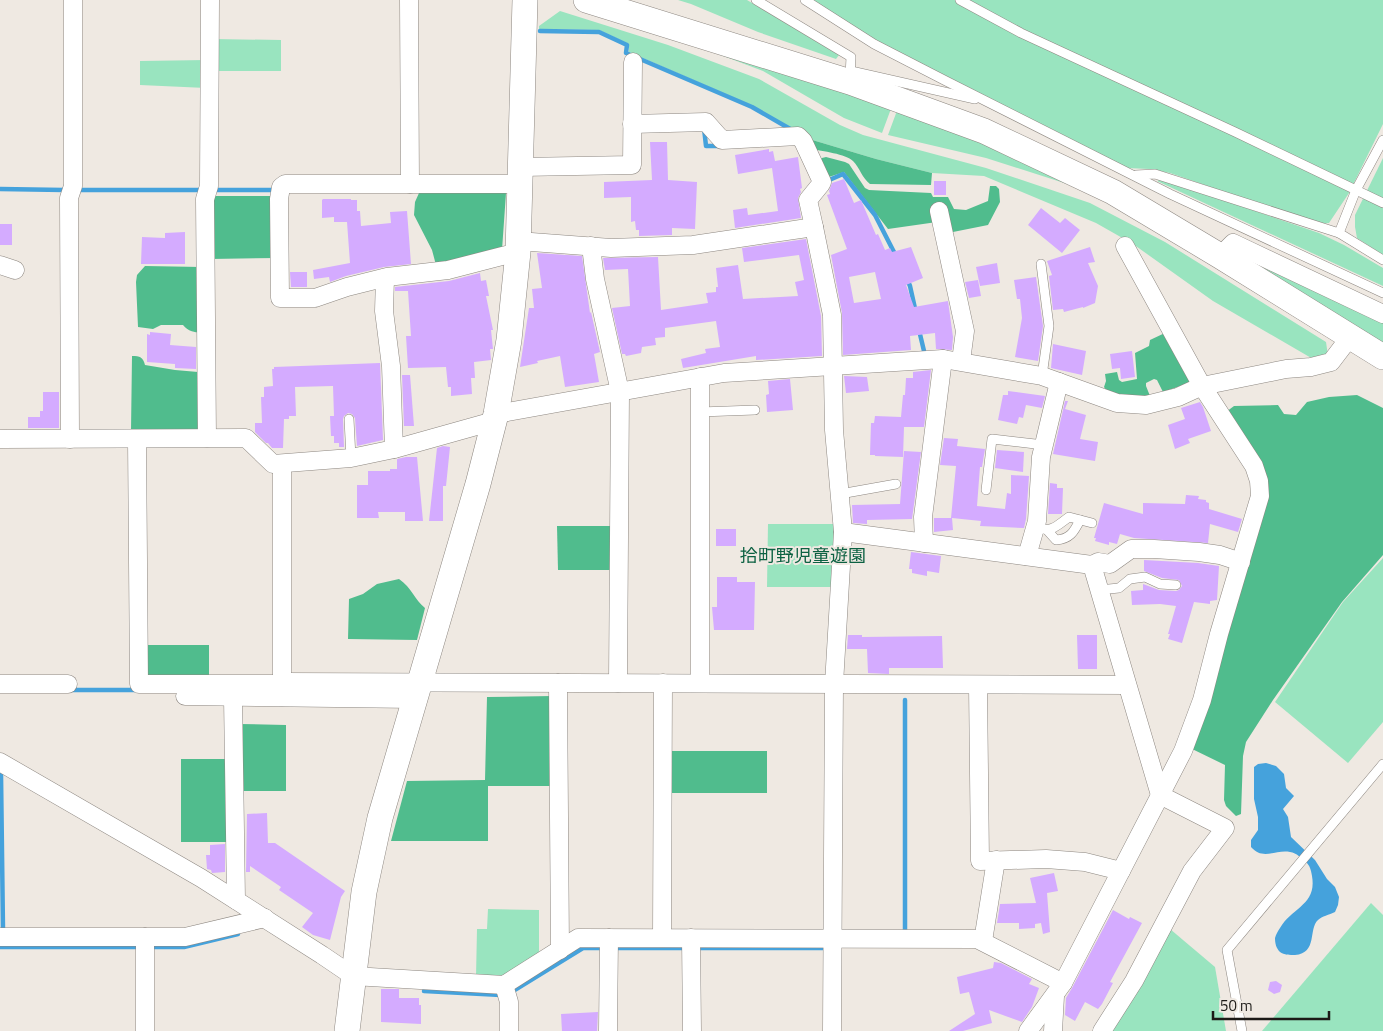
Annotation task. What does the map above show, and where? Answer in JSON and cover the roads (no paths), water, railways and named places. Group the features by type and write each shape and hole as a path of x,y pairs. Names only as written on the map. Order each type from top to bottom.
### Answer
{"street":[{"path":"70,439 69,198 73,186 73,0"},
{"path":"207,438 205,199 209,186 210,0"},
{"path":"409,0 410,184"},
{"path":"347,1031 364,892 380,818 478,484 495,418 509,340 518,246 525,0"},
{"path":"586,0 850,76 984,131 1113,192 1383,357"},
{"path":"633,62 632,165 410,184 285,184 281,188 279,198 280,298 315,298 347,287 385,278 448,270 518,246 591,246 611,248 693,246 814,227"},
{"path":"632,124 706,122 722,140 798,136 803,141 822,182 808,200 832,315 834,430 843,532 834,684 832,1031"},
{"path":"939,211 965,331 960,361"},
{"path":"1220,256 1233,243 1383,314"},
{"path":"591,246 595,279 620,392 618,683"},
{"path":"1028,1031 1059,990 1183,751 1202,700 1219,634 1260,496 1259,481 1254,466 1202,386 1125,246"},
{"path":"385,278 384,311 391,366 394,449"},
{"path":"0,439 246,438 273,464 282,464 351,458 394,449 495,418 724,373 943,359 1051,379 1117,403 1146,406 1202,386 1331,362 1350,337"},
{"path":"924,543 923,517 943,359"},
{"path":"700,377 700,683"},
{"path":"1027,556 1041,529 1037,521 1041,457 1051,379"},
{"path":"137,439 138,684 417,690 558,683 1127,685"},
{"path":"282,464 282,688"},
{"path":"843,532 1092,565 1098,562 1110,564 1131,549 1154,548 1206,553 1241,562"},
{"path":"1092,565 1160,796 1225,828 1192,871 1134,981 1102,1031"},
{"path":"558,683 560,950"},
{"path":"662,938 663,683"},
{"path":"0,684 68,684"},
{"path":"978,685 980,861 1046,859 1085,862 1121,871"},
{"path":"185,696 233,697 282,688"},
{"path":"233,697 236,900"},
{"path":"0,762 201,878 353,976 504,985 578,938 978,939 1059,990"},
{"path":"983,941 996,860"},
{"path":"0,937 185,937 265,918"},
{"path":"145,1031 146,937"},
{"path":"608,1031 609,938"},
{"path":"691,938 692,1031"},
{"path":"504,985 508,1002 509,1031"},
{"path":"1053,1031 1059,990"}],"lane":[{"path":"756,0 851,57 850,76 988,102"},
{"path":"805,0 874,44 988,102 1170,194 1383,293"},
{"path":"960,0 1021,33 1383,203"},
{"path":"1339,233 1356,190 1383,140"},
{"path":"1135,175 1155,174 1339,233 1383,260"},
{"path":"1041,264 1049,326 1051,379"},
{"path":"700,412 755,410"},
{"path":"349,419 351,458"},
{"path":"986,490 992,439 1044,445"},
{"path":"840,494 896,484"},
{"path":"1041,529 1056,527 1069,517 1092,523"},
{"path":"1041,529 1056,540 1066,539 1073,534 1080,520"},
{"path":"1099,590 1119,588 1130,579 1144,578 1160,584 1176,585"},
{"path":"1242,1031 1227,950 1302,860 1381,770"}],"water":[{"path":"1266,763 1276,766 1284,774 1286,788 1294,796 1283,809 1288,817 1291,837 1315,860 1327,879 1335,887 1339,897 1335,912 1322,917 1315,924 1307,950 1295,955 1280,952 1275,938 1285,921 1307,900 1313,886 1312,876 1310,868 1295,853 1285,851 1265,854 1251,847 1251,840 1258,830 1258,817 1254,799 1254,767 1258,764"}],"waterway":[{"path":"540,31 599,32 627,45 626,53 752,107 792,130"},
{"path":"704,128 706,146 720,146"},
{"path":"827,181 843,174 875,215 896,256"},
{"path":"0,189 64,190"},
{"path":"76,190 202,190"},
{"path":"213,190 275,190"},
{"path":"907,279 916,313"},
{"path":"919,330 924,351"},
{"path":"69,690 139,690"},
{"path":"905,700 905,931"},
{"path":"1,774 3,930"},
{"path":"151,947 184,947 238,934"},
{"path":"0,947 140,947"},
{"path":"513,991 583,948 603,948"},
{"path":"616,948 685,948"},
{"path":"698,948 825,948"},
{"path":"424,991 501,995"}],"park label":[{"name":"拾町野児童遊園","path":"803,555"}]}
